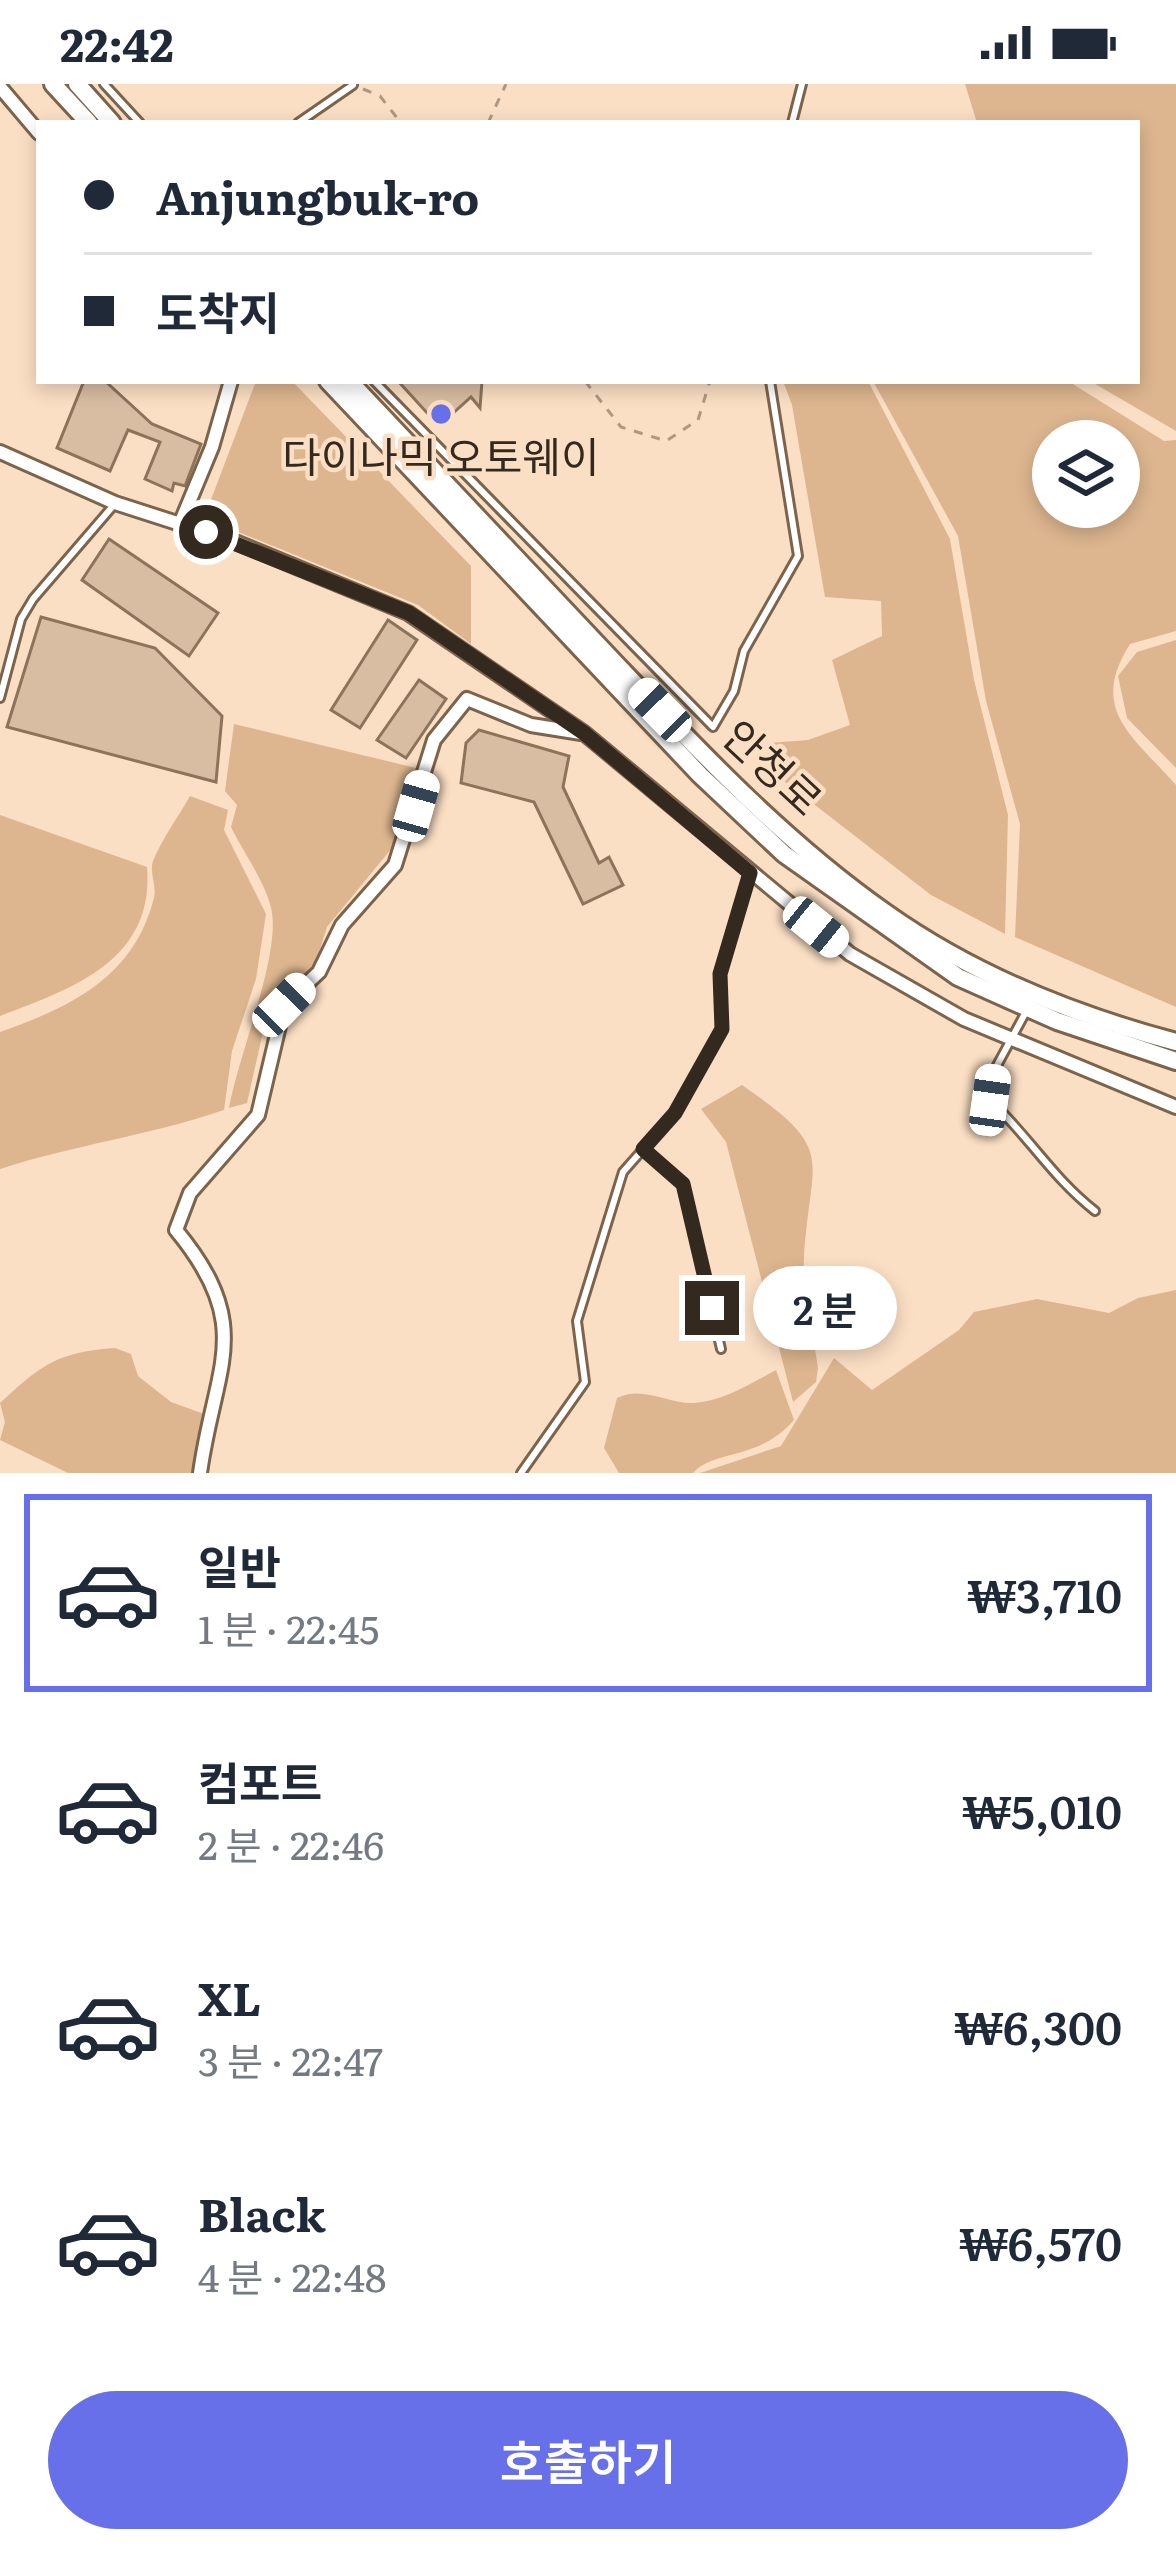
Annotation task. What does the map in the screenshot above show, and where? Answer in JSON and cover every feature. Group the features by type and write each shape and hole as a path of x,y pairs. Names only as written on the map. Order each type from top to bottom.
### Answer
{"street":[{"path":"53,84 85,120"},
{"path":"77,84 109,120"},
{"path":"0,87 36,130"},
{"path":"180,524 212,447 230,384"},
{"path":"331,384 700,775 784,854 958,976 1176,1061"},
{"name":"안청로","path":"352,384 716,769 807,851 886,913 1032,1002 1176,1042"},
{"path":"0,452 115,503 409,613 584,733 651,794 850,953 1014,1042 1176,1107"},
{"path":"200,1473 228,1331 207,1275 176,1230 190,1193 258,1115 278,1017 319,972 342,925 395,865 434,740 467,699 531,724 584,733"}],"lane":[{"path":"104,84 137,120"},
{"path":"794,120 802,84"},
{"path":"302,120 353,85"},
{"path":"377,384 713,727 734,691 743,651 798,556 770,384"},
{"path":"0,698 21,619 32,599 115,503"},
{"path":"651,794 667,782"},
{"path":"521,1473 580,1396 586,1368 577,1321 623,1172 675,1113 722,1029 720,974 750,873"},
{"path":"1032,1002 994,1071 990,1100 1018,1127 1053,1178 1096,1210"},
{"path":"643,1149 683,1184 721,1349"}],"path":[{"path":"489,120 506,84"},
{"path":"353,85 380,96 399,120"},
{"path":"587,384 621,427 666,441 698,420 709,384"}],"shaded area":[{"path":"965,84 1176,84 1176,431 1095,384 1140,384 1140,120 976,120"},
{"path":"255,384 295,384 471,566 471,644 418,605 204,518"},
{"path":"784,384 870,384 950,539 974,680 1008,815 1005,934 931,895 775,774 769,743 808,740 850,725 832,660 882,636 881,601 825,597 792,405"},
{"path":"875,384 1073,384 1130,420 1032,420 1032,528 1140,528 1140,426 1164,441 1176,440 1176,631 1130,644 1113,687 1121,721 1176,785 1176,1007 1015,937 1020,824 986,701 958,536"},
{"path":"1176,640 1176,768 1127,718 1118,676 1137,652"},
{"path":"234,724 416,768 392,848 327,927 315,965 288,990 265,1023 247,1103 229,1108 273,933 266,892 231,827 237,805 225,791"},
{"path":"190,796 228,810 224,830 266,914 256,979 232,1051 224,1110 0,1169 0,1032 75,999 115,969 145,925 154,898 153,861"},
{"path":"0,815 147,867 146,899 123,948 80,982 0,1016"},
{"path":"742,1085 793,1126 812,1158 804,1270 818,1368 816,1382 793,1402 726,1142 701,1109"},
{"path":"1176,1290 1176,1473 700,1473 781,1446 834,1358 872,1390 959,1330 974,1312 1037,1299 1109,1313 1138,1298"},
{"path":"115,1348 131,1354 138,1376 171,1402 204,1414 191,1473 68,1473 0,1440 5,1422 0,1403 27,1379 64,1357"},
{"path":"776,1370 794,1420 766,1442 713,1460 693,1473 619,1473 604,1448 617,1398 636,1393 684,1403 705,1402"}],"building":[{"path":"83,384 108,384 152,424 201,444 185,486 174,483 172,491 145,479 160,442 128,430 110,471 57,448"},
{"name":"다이나믹 오토웨이","path":"401,384 482,384 480,408 471,397 439,426"},
{"path":"109,539 218,613 189,656 82,580"},
{"path":"41,617 155,648 222,716 216,782 7,727"},
{"path":"388,620 417,640 360,728 331,710"},
{"path":"419,680 446,699 406,758 377,740"},
{"path":"479,730 569,756 563,787 599,863 609,857 623,885 583,904 534,802 461,783 466,743"}],"place":[{"name":"다이나믹 오토웨이","path":"441,414"}],"route":[{"path":"206,532 409,613 584,733 750,873 720,974 722,1029 675,1113 643,1149 683,1184 712,1308"}]}
